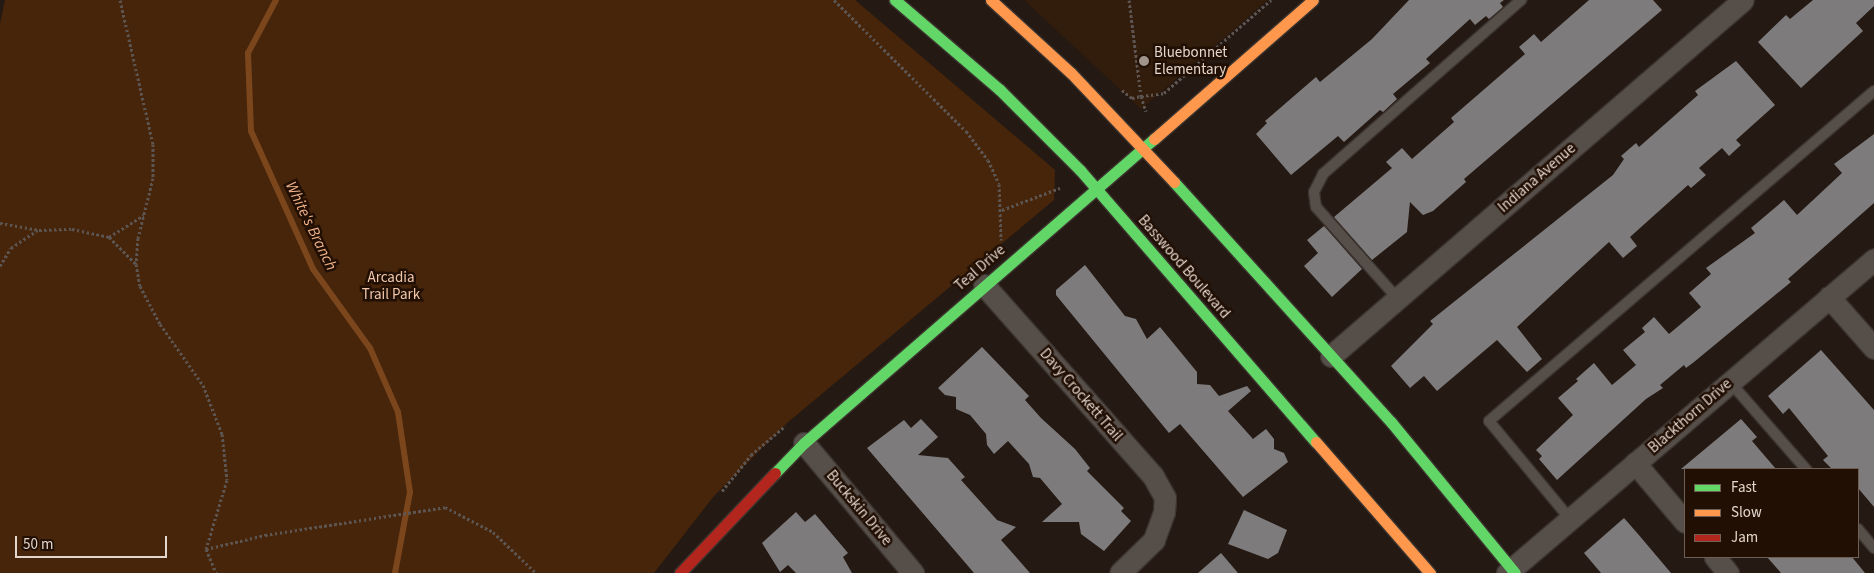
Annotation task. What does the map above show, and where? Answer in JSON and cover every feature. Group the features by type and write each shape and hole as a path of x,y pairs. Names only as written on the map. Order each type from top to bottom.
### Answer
{"main road":[{"name":"Basswood Boulevard","path":"895,0 999,89 1096,187 1430,573"},
{"path":"991,0 1071,73 1331,356 1511,572"},
{"name":"Teal Drive","path":"680,573 804,443 1313,0"}],"street":[{"name":"Indiana Avenue","path":"1331,356 1742,0"},
{"name":"Blackthorn Drive","path":"1511,572 1570,519 1874,259"},
{"name":"Davy Crockett Trail","path":"991,279 1153,476 1165,498 1164,512 1154,540 1120,573"},
{"path":"1829,297 1874,348"},
{"name":"Buckskin Drive","path":"804,443 913,573"},
{"path":"1635,463 1684,521"},
{"path":"1716,558 1728,573"}],"lane":[{"path":"1398,299 1316,207 1314,192 1323,174 1521,0"},
{"path":"1570,519 1489,421 1874,91"},
{"path":"1730,382 1805,468"},
{"path":"1859,530 1874,548"}],"path":[{"path":"120,0 153,144 153,178 136,264 140,286 160,324 203,385 222,434 227,480 206,549 216,573"},
{"path":"834,0 966,132 988,160 999,184 1002,210 991,279"},
{"path":"1129,0 1141,96 1164,93 1272,0"},
{"path":"1002,210 1060,187"},
{"path":"109,238 145,214"},
{"path":"0,224 39,230 72,229 109,238 128,252 136,264"},
{"path":"0,266 11,248 39,230"},
{"path":"206,549 265,535 390,513 445,507 494,532 536,573"}],"shaded area":[{"name":"Bluebonnet Elementary","path":"1024,0 1268,0 1141,109"}],"green space":[{"name":"Arcadia Trail Park","path":"5,0 855,0 1055,170 1054,200 787,423 714,496 654,573 0,573 0,24"}],"building":[{"path":"1409,0 1504,0 1500,3 1503,7 1489,19 1486,16 1475,25 1470,19 1426,59 1430,63 1393,94 1397,99 1383,112 1380,110 1344,142 1338,136 1291,175 1256,134 1267,123 1265,121 1316,77 1320,82 1372,39"},
{"path":"1589,0 1653,0 1662,10 1464,179 1466,182 1433,211 1423,215 1410,202 1407,232 1372,260 1334,217 1392,168 1386,162 1402,148 1412,159 1454,122 1451,118 1525,54 1519,47 1534,34 1541,42"},
{"path":"1813,0 1874,0 1874,6 1856,23 1863,31 1801,88 1758,42 1786,15 1790,19"},
{"path":"1736,61 1775,105 1736,140 1741,145 1729,156 1722,148 1699,168 1706,175 1691,188 1688,185 1630,237 1637,246 1623,258 1609,242 1517,327 1542,359 1527,372 1497,340 1437,391 1424,376 1410,388 1391,366 1433,324 1430,321 1613,175 1624,159 1621,156 1636,143 1639,147 1698,95 1695,91"},
{"path":"1874,134 1874,203 1788,279 1791,282 1694,362 1686,368 1684,365 1660,385 1663,388 1646,399 1557,480 1539,459 1542,456 1536,450 1573,415 1558,398 1578,381 1576,379 1594,363 1612,385 1636,365 1623,350 1645,332 1642,328 1654,317 1669,334 1701,307 1689,293 1711,274 1706,268 1755,233 1751,228 1784,200 1797,215 1842,173 1834,164"},
{"path":"1324,226 1362,269 1332,297 1304,266 1318,253 1307,240"},
{"path":"1085,265 1125,316 1136,319 1147,339 1160,327 1197,372 1197,384 1210,385 1219,396 1247,386 1251,391 1228,411 1253,439 1266,429 1274,439 1274,449 1284,453 1288,462 1243,497 1180,424 1169,433 1056,295 1056,290"},
{"path":"982,347 1029,396 1025,400 1041,418 1075,449 1090,468 1087,471 1124,508 1121,511 1131,521 1104,551 1081,534 1079,522 1042,522 1062,504 1040,478 1033,477 1029,464 1008,441 994,454 987,445 986,434 970,415 956,409 956,397 945,395 938,388"},
{"path":"1821,350 1874,410 1874,507 1859,489 1859,468 1831,468 1823,460 1828,456 1789,408 1783,414 1768,396"},
{"path":"921,419 938,437 918,455 948,458 965,477 961,480 997,520 1016,527 1001,540 1030,573 974,573 867,448 904,420 911,428"},
{"path":"1741,419 1757,437 1752,441 1775,468 1684,468 1681,469"},
{"path":"1244,510 1287,530 1278,553 1268,559 1228,544"},
{"path":"796,512 805,522 815,514 848,553 843,557 852,573 796,573 788,565 780,572 762,543"},
{"path":"1624,518 1671,573 1601,573 1584,553"},
{"path":"1221,553 1238,573 1198,573"},
{"path":"1768,558 1853,558 1865,573 1781,573"}],"waterway":[{"name":"White's Branch","path":"276,0 248,53 251,131 313,269 370,348 398,412 410,492 395,573"}],"traffic: fast":[{"path":"895,0 999,89 1080,170 1316,442"},
{"path":"775,473 804,443 1154,139"},
{"path":"1174,182 1391,422 1515,573"}],"traffic: slow":[{"path":"991,0 1071,73 1174,182"},
{"path":"1154,139 1313,0"},
{"path":"1316,442 1430,573"}],"traffic: jam":[{"path":"680,573 775,473"}],"place":[{"name":"Bluebonnet Elementary","path":"1144,61"}]}
